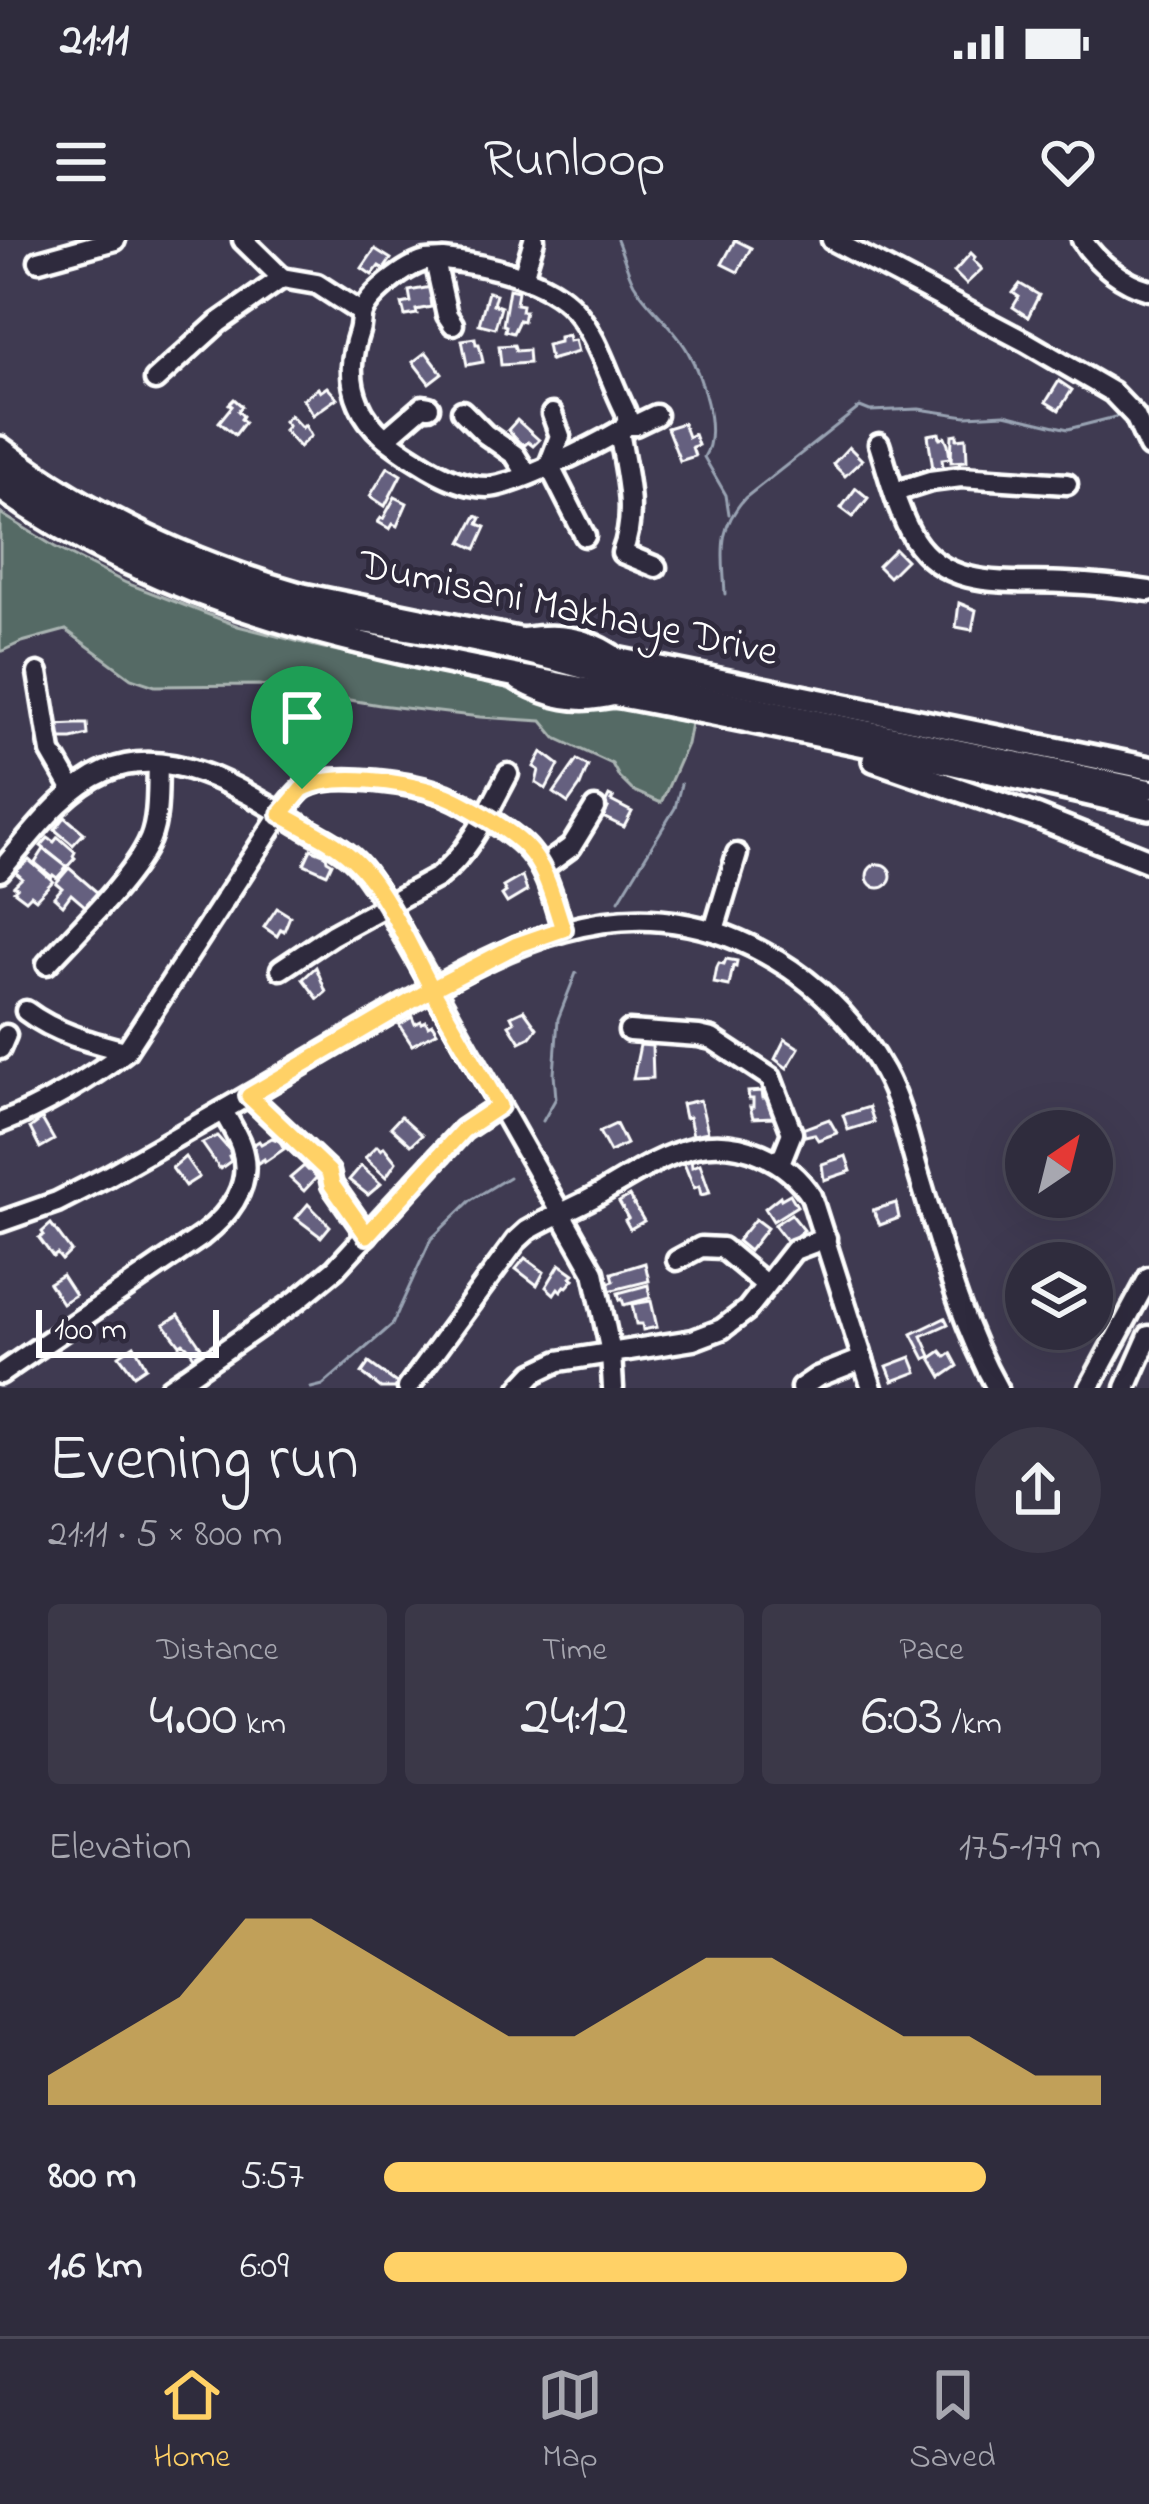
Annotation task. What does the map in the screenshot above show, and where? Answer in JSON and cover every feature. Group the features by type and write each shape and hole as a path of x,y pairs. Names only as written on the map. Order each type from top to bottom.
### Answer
{"main road":[{"name":"Dumisani Makhaye Drive","path":"0,448 111,519 193,560 303,596 1149,768"},
{"name":"Dumisani Makhaye Drive","path":"0,488 86,542 146,572 206,598 298,628 508,675 612,686 775,727 1149,808"},
{"path":"775,727 947,784 1149,860"}],"street":[{"path":"39,261 116,240"},
{"path":"243,240 282,278 317,284 362,314"},
{"path":"417,240 430,261 453,324"},
{"path":"524,277 534,240"},
{"path":"832,240 1112,392 1135,416 1149,447"},
{"path":"1082,240 1106,267 1149,290"},
{"path":"656,567 622,553 632,516 622,428 628,419 579,315 559,296 524,277 464,262 430,261 386,284 362,314 351,361 352,383 366,416 386,438 432,470 467,484 487,487 527,475 622,428 660,418"},
{"path":"155,380 218,323 282,278"},
{"path":"386,438 423,406 429,407"},
{"path":"462,411 484,434 515,454 527,475"},
{"path":"552,413 560,436 549,465 585,536"},
{"path":"879,444 902,515 916,542 934,561 965,577 992,582 1149,591"},
{"path":"0,468 151,557 233,590 328,618 562,662 612,686 1149,789"},
{"path":"895,493 961,477 1067,484"},
{"path":"38,673 51,752 73,790"},
{"path":"47,964 131,868 149,840 158,764"},
{"path":"0,871 73,790 126,765 158,764 213,777 351,856 387,906 594,1272 611,1353 613,1388"},
{"path":"281,969 452,866 508,774"},
{"path":"0,1123 125,1051 281,814 302,789 325,780 440,794 484,818 522,842 542,868 563,929"},
{"path":"542,868 572,847 595,808"},
{"path":"714,930 737,854"},
{"path":"0,1222 74,1193 517,945 598,922 686,923 739,939 794,970 835,1004 870,1049 887,1077 950,1275 997,1388"},
{"path":"26,1011 84,1040 125,1051"},
{"path":"628,1031 706,1036 766,1073 774,1082 792,1133 780,1163"},
{"path":"249,1096 329,1172 332,1185 367,1235"},
{"path":"170,1388 335,1269 463,1130 499,1106"},
{"path":"0,1374 230,1213 242,1181 243,1156 223,1112"},
{"path":"408,1388 526,1231 662,1160 697,1147 729,1146 780,1163 811,1196 872,1388"},
{"path":"520,1388 542,1367 559,1361 693,1340 722,1329 747,1310 794,1250 826,1238"},
{"path":"677,1260 701,1247 722,1248 765,1284"},
{"path":"1089,1388 1149,1277"},
{"path":"1126,1388 1149,1336"},
{"path":"801,1388 863,1359"}],"green space":[{"path":"0,513 126,583 238,626 506,688 550,706 581,711 621,709 691,723 687,744 661,803 632,790 612,764 556,738 542,721 380,705 259,685 155,686 131,678 66,630 0,652"}],"building":[{"path":"735,240 751,248 738,272 722,264"},
{"path":"375,249 391,259 372,275 362,268"},
{"path":"971,253 982,269 966,284 954,272"},
{"path":"1020,284 1039,295 1028,317 1013,307 1019,297 1013,293"},
{"path":"431,287 431,307 405,316 402,304 411,302 409,291"},
{"path":"509,289 518,291 516,304 525,311 513,333 503,325"},
{"path":"488,292 496,294 493,304 501,307 495,328 479,324"},
{"path":"568,335 578,352 550,360 547,345"},
{"path":"475,338 483,362 467,365 462,340"},
{"path":"514,345 516,351 528,350 529,363 501,365 499,346"},
{"path":"426,352 442,373 429,383 413,362"},
{"path":"1059,381 1072,390 1059,410 1046,402"},
{"path":"327,387 337,398 313,415 303,399"},
{"path":"234,399 242,406 238,411 245,422 235,435 219,422"},
{"path":"290,415 311,436 299,447 284,430"},
{"path":"517,420 539,440 533,446 519,442 508,430"},
{"path":"683,423 688,437 694,434 698,445 692,447 695,456 680,461 667,428"},
{"path":"939,433 940,438 945,437 950,458 942,459 943,467 933,469 928,435"},
{"path":"957,434 957,439 966,438 967,461 951,462 952,435"},
{"path":"849,447 862,460 845,476 833,464"},
{"path":"388,467 401,475 385,506 370,496"},
{"path":"856,488 868,498 853,517 841,508"},
{"path":"395,497 407,503 397,526 390,529 378,522"},
{"path":"476,516 481,518 478,524 486,527 476,549 462,542"},
{"path":"895,549 906,560 889,577 878,566"},
{"path":"959,603 976,610 972,630 956,627"},
{"path":"87,724 88,735 55,739 54,725"},
{"path":"542,752 559,765 546,789 536,783 539,770 534,767"},
{"path":"577,760 588,766 568,803 554,793"},
{"path":"609,796 632,812 624,827 603,817"},
{"path":"65,817 84,833 73,845 55,830"},
{"path":"58,837 75,852 67,867 41,846 48,838 54,842"},
{"path":"44,849 67,867 57,878 35,863"},
{"path":"311,849 332,863 327,874 304,864"},
{"path":"29,860 53,881 36,899 31,895 26,900 14,891 22,878 15,872"},
{"path":"879,864 888,867 888,885 879,888 870,885 867,876 870,867"},
{"path":"69,868 98,893 86,907 71,894 63,905 54,897 62,888 56,883"},
{"path":"522,876 527,891 507,903 503,887"},
{"path":"277,908 290,916 277,936 264,927"},
{"path":"737,961 729,986 714,983 719,963"},
{"path":"316,967 326,992 318,999 303,979"},
{"path":"524,1010 537,1028 520,1042 509,1025 514,1022 511,1016"},
{"path":"412,1017 415,1024 426,1021 437,1032 412,1045 399,1025"},
{"path":"785,1039 799,1048 787,1068 775,1059"},
{"path":"640,1045 652,1046 653,1078 633,1079"},
{"path":"762,1091 763,1098 772,1098 773,1117 753,1118 748,1092"},
{"path":"700,1100 708,1132 693,1135 682,1104"},
{"path":"869,1107 874,1122 848,1130 843,1115"},
{"path":"401,1116 422,1135 411,1145 391,1127"},
{"path":"42,1119 54,1140 40,1148 30,1128"},
{"path":"829,1119 837,1133 818,1140 814,1134 805,1136 802,1129"},
{"path":"616,1124 626,1144 610,1152 599,1132"},
{"path":"217,1136 233,1154 220,1169 202,1143"},
{"path":"272,1138 284,1149 258,1163 250,1149"},
{"path":"377,1146 384,1147 396,1162 386,1177 365,1158"},
{"path":"846,1156 851,1171 824,1180 822,1164"},
{"path":"185,1157 199,1177 185,1186 172,1168"},
{"path":"691,1159 692,1167 700,1164 710,1193 701,1195 699,1186 694,1188 683,1161"},
{"path":"312,1165 323,1174 304,1191 290,1178"},
{"path":"361,1166 381,1184 368,1195 349,1180"},
{"path":"790,1194 797,1206 773,1221 765,1208"},
{"path":"629,1196 644,1221 630,1229 619,1202"},
{"path":"896,1203 899,1218 880,1225 873,1210"},
{"path":"308,1204 330,1226 321,1237 296,1218"},
{"path":"791,1214 804,1230 788,1243 774,1225"},
{"path":"755,1219 767,1228 749,1251 737,1241"},
{"path":"51,1224 71,1251 62,1260 57,1254 53,1257 39,1238"},
{"path":"525,1258 544,1272 537,1285 516,1269"},
{"path":"645,1263 649,1281 609,1291 612,1273"},
{"path":"560,1264 574,1279 554,1294 546,1287"},
{"path":"62,1275 75,1295 62,1303 49,1283"},
{"path":"648,1285 650,1298 624,1305 620,1300 618,1293"},
{"path":"651,1301 657,1327 643,1330 642,1324 636,1324 632,1304"},
{"path":"179,1315 203,1350 194,1356 164,1324"},
{"path":"945,1318 948,1324 922,1336 931,1356 925,1359 912,1334"},
{"path":"134,1345 146,1367 134,1375 119,1355"},
{"path":"941,1351 946,1357 951,1353 958,1366 942,1377 931,1358"},
{"path":"911,1357 917,1372 893,1381 887,1366"},
{"path":"369,1363 398,1384 395,1388 381,1388 362,1373"}],"waterway":[{"path":"617,240 634,284 681,341 698,374 710,418 704,457 726,495 729,514"},
{"path":"725,594 723,543 736,510 860,407 966,416 1005,414 1068,429 1119,416"},
{"path":"619,900 675,808 681,784"},
{"path":"543,1121 556,1098 558,1019 576,973"},
{"path":"311,1388 323,1385 392,1325 431,1239 471,1200 509,1177"}],"route":[{"path":"302,789 281,814 351,856 367,874 432,989 249,1096 329,1172 332,1185 367,1235 463,1130 499,1106 432,989 517,945 563,929 542,868 528,849 452,799 362,781 325,780 302,789"}]}
